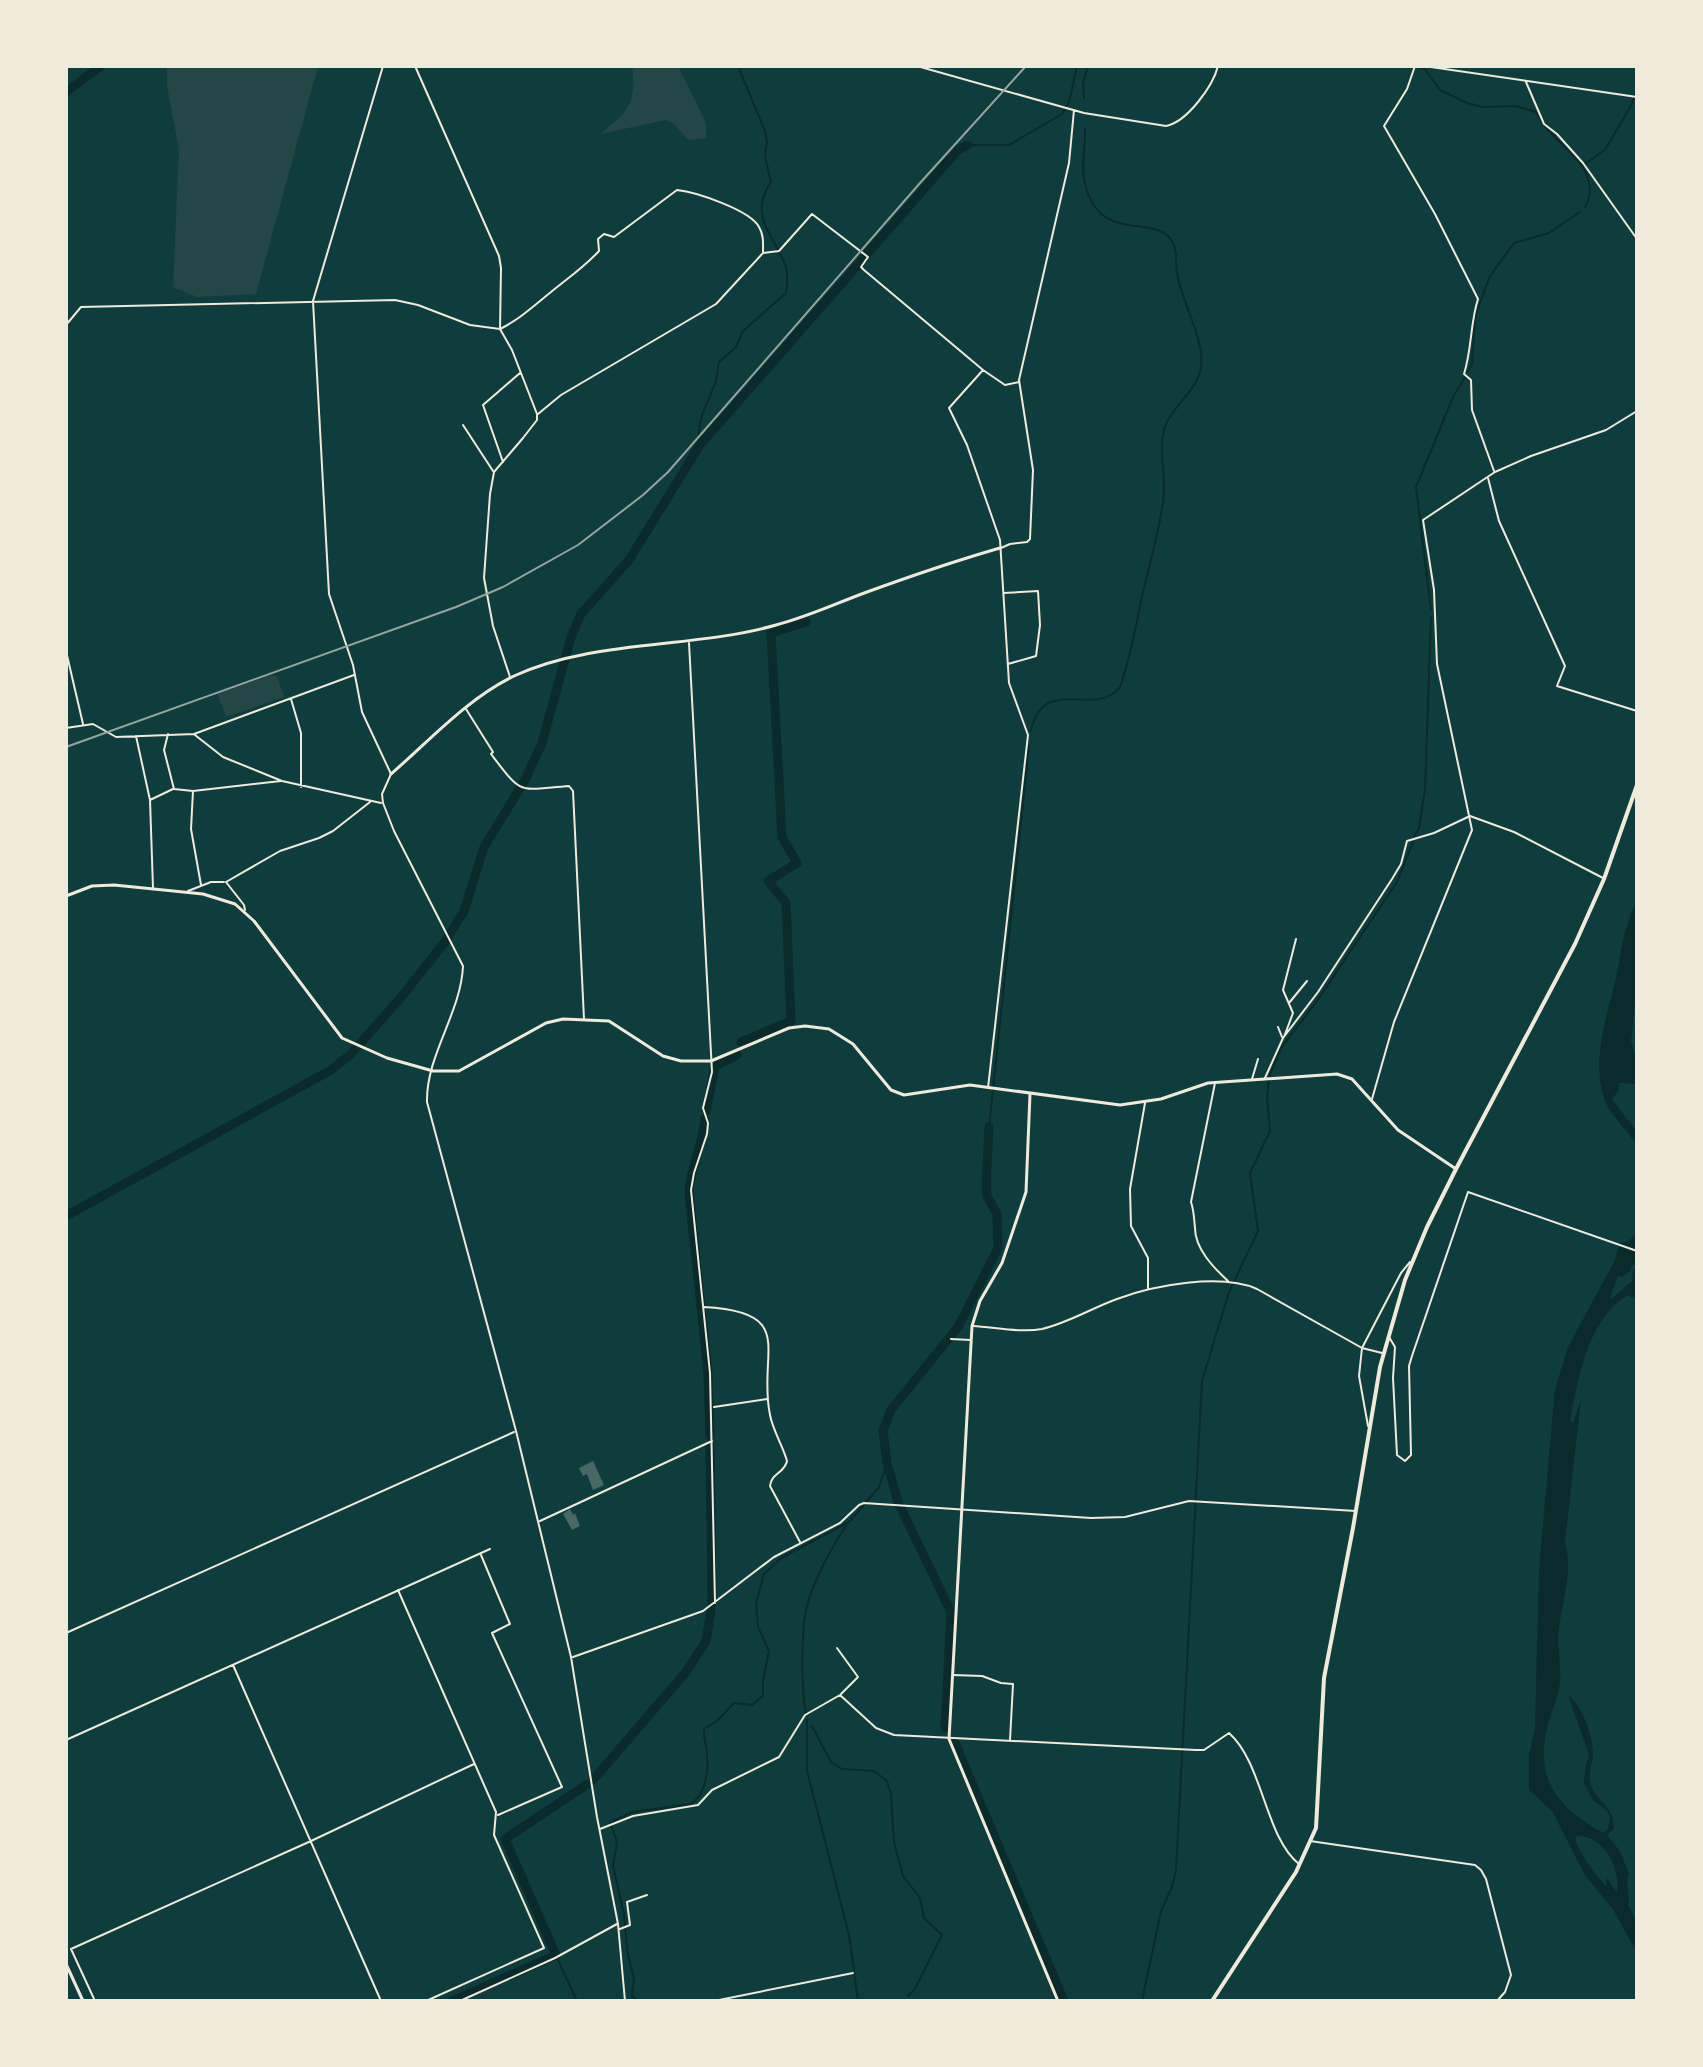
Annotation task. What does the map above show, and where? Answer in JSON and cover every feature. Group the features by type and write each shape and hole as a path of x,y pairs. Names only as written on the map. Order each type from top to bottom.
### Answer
{"highway":[{"path":"1212,2001 1300,1864 1316,1828 1324,1678 1384,1353 1415,1257 1456,1169 1554,987 1604,879 1637,785"}],"street":[{"path":"383,66 313,301 329,594 355,675 362,712 391,774"},
{"path":"415,66 499,256 500,329 512,350 537,414 537,420 494,472 490,494 484,578 493,626 510,678"},
{"path":"917,66 1074,110 1158,126 1173,125 1209,88 1218,66"},
{"path":"1415,66 1407,89 1384,126 1435,214 1477,296 1464,374 1471,380 1472,410 1495,472"},
{"path":"1424,66 1636,97"},
{"path":"1525,81 1544,124 1584,164 1637,239"},
{"path":"625,2001 623,1928 618,1924 599,1829 571,1657 516,1431 429,1111 427,1093 462,984 462,960 394,831 382,794 391,774 466,709 510,678 570,658 775,626 943,565 1010,544 1027,542 1030,539 1033,470 1019,382 1069,163 1074,110"},
{"path":"66,325 81,307 395,300 418,305 470,325 500,329 525,316 583,268 599,251 598,239 604,234 614,237 677,190 747,216 760,229 763,253"},
{"path":"537,414 561,395 716,304 763,253 777,252 810,216 815,215 868,257 861,267 864,270 983,370 1005,385 1019,382"},
{"path":"983,370 949,408 967,445 1000,540 1009,683 1028,735 990,1088"},
{"path":"503,462 483,405 521,373"},
{"path":"1371,1100 1394,1022 1471,837 1470,816 1437,664 1434,590 1423,520 1495,472 1606,430 1637,411"},
{"path":"463,425 494,472"},
{"path":"1488,477 1499,521 1565,666 1557,686 1637,711"},
{"path":"1003,593 1038,591 1040,625 1036,656 1007,664"},
{"path":"689,641 712,1078 703,1108 708,1123 691,1190 712,1407 715,1603"},
{"path":"66,651 83,725"},
{"path":"66,728 100,725 116,737 194,734 355,675"},
{"path":"291,698 301,733 301,787"},
{"path":"466,709 493,752 491,754 516,786 523,790 569,786 573,791 585,1020"},
{"path":"169,733 164,750 174,789"},
{"path":"194,734 223,757 282,781 383,803"},
{"path":"136,735 150,800 153,889"},
{"path":"150,800 174,789 193,791 282,781"},
{"path":"193,791 191,829 201,885"},
{"path":"187,892 211,882 226,882 280,851 319,838 370,802"},
{"path":"1283,1038 1323,985 1392,879 1401,864 1407,841 1434,833 1470,816 1514,832 1604,879"},
{"path":"226,882 244,905 245,911"},
{"path":"66,896 103,885 187,892 226,899 245,911 336,1031 361,1048 409,1066 433,1071 459,1071 546,1023 563,1019 609,1021 670,1059 711,1061 789,1028 818,1027 838,1033 853,1044 886,1086 912,1096 958,1086 1112,1105 1145,1103 1208,1083 1346,1075 1398,1130 1456,1169"},
{"path":"1267,1080 1293,1013 1283,990 1296,939"},
{"path":"1288,1004 1307,981"},
{"path":"1278,1027 1283,1038"},
{"path":"1252,1081 1258,1059"},
{"path":"1215,1083 1191,1202 1196,1221 1194,1229 1203,1253 1232,1282"},
{"path":"1030,1094 1026,1192 1002,1263 980,1301 972,1326 949,1739 1058,2001"},
{"path":"1145,1103 1130,1189 1131,1226 1148,1258 1148,1290"},
{"path":"1388,1336 1395,1347 1393,1378 1397,1455 1405,1461 1411,1455 1409,1366 1466,1193 1473,1192 1637,1251"},
{"path":"1369,1431 1359,1376 1362,1348 1401,1273 1415,1257"},
{"path":"972,1326 1039,1329 1148,1290 1182,1283 1232,1282 1257,1289 1362,1348 1384,1353"},
{"path":"703,1307 732,1309 757,1318 770,1342 770,1419 782,1442 787,1461 785,1468 772,1478 770,1486 800,1543"},
{"path":"951,1339 971,1340"},
{"path":"712,1407 768,1398"},
{"path":"66,1633 516,1431"},
{"path":"539,1521 712,1441"},
{"path":"571,1657 703,1611 774,1557 840,1523 859,1505 1125,1517 1197,1501 1356,1511"},
{"path":"66,1740 490,1549"},
{"path":"480,1554 510,1624 492,1633 562,1787 496,1816"},
{"path":"398,1590 496,1812 494,1835 544,1948 426,2001"},
{"path":"599,1829 633,1816 698,1805 712,1790 779,1757 806,1714 840,1695 858,1677 837,1648"},
{"path":"233,1664 381,2001"},
{"path":"952,1675 982,1676 1013,1684 1010,1742"},
{"path":"840,1695 850,1707 884,1732 949,1739 1204,1750 1225,1734 1233,1735 1255,1776 1286,1850 1300,1864"},
{"path":"95,2001 71,1949 475,1763"},
{"path":"1310,1841 1475,1865 1481,1870 1511,1975 1505,1992 1497,2001"},
{"path":"623,1928 630,1925 627,1902 647,1895"},
{"path":"460,2001 555,1958 618,1924"},
{"path":"66,1964 83,2001"},
{"path":"714,2001 853,1973"}],"shaded area":[{"path":"167,66 318,66 256,294 197,297 173,287 179,150 167,86"},
{"path":"632,66 678,66 706,123 706,138 688,140 674,124 666,120 600,134 628,106 633,89"},
{"path":"277,676 284,697 226,717 217,693"},
{"path":"1637,902 1637,982 1631,1042 1637,1058 1637,1084 1619,1083 1619,1090 1612,1099 1637,1132 1637,1146 1605,1101 1599,1069 1602,1037 1624,937"},
{"path":"1637,1233 1637,1264 1631,1266 1623,1277 1618,1276 1609,1301 1632,1281 1633,1270 1637,1267 1637,1296 1636,1299 1628,1295 1614,1305 1594,1334 1581,1368 1570,1420 1573,1423 1581,1399 1565,1542 1568,1574 1558,1635 1560,1681 1544,1743 1544,1761 1547,1776 1562,1802 1603,1833 1608,1829 1610,1817 1607,1811 1593,1800 1584,1784 1589,1755 1568,1695 1578,1706 1589,1730 1593,1753 1591,1785 1611,1815 1614,1829 1607,1835 1620,1851 1629,1874 1628,1905 1637,1922 1637,1953 1614,1911 1585,1875 1552,1811 1529,1790 1529,1755 1535,1727 1539,1569 1555,1389 1568,1347 1615,1260 1619,1243 1628,1242","holes":["1577,1836 1587,1837 1609,1856 1616,1874 1617,1893 1607,1878 1606,1886 1601,1881 1581,1852 1575,1839"]}],"building":[{"path":"593,1461 604,1485 593,1490 587,1474 583,1476 579,1468"},
{"path":"570,1509 580,1526 572,1530 563,1514"}],"waterway":[{"path":"66,92 101,66"},
{"path":"700,445 701,420 716,381 719,362 736,347 743,331 786,293 787,287 783,258 768,232 762,213 765,192 771,182 765,156 765,131 738,66"},
{"path":"968,145 1009,145 1062,114 1069,102 1077,66"},
{"path":"1084,98 1083,82 1088,66"},
{"path":"1417,67 1425,69 1440,90 1467,103 1483,107 1516,106 1536,112 1545,127 1582,166"},
{"path":"1585,207 1590,186 1582,166 1605,150 1632,104 1637,88"},
{"path":"1031,731 1037,714 1047,704 1058,700 1098,699 1110,696 1120,687 1161,513 1164,429 1172,413 1195,384 1201,367 1200,344 1179,284 1173,243 1155,229 1115,222 1092,203 1084,176 1085,129"},
{"path":"868,253 958,150 968,145"},
{"path":"1468,371 1472,364 1475,317 1490,276 1514,243 1549,233 1580,212"},
{"path":"66,1216 331,1070 350,1055 403,995 444,943 464,911 484,847 525,780 542,743 571,637 581,614 629,560 700,445 864,258"},
{"path":"1431,610 1416,487 1453,397 1465,377"},
{"path":"1414,837 1419,828 1425,789 1431,617"},
{"path":"741,1042 791,1021 786,903 768,881 797,863 782,837 771,633 806,622"},
{"path":"989,1127 1029,746"},
{"path":"1142,2001 1161,1911 1176,1870 1202,1381 1229,1292 1258,1231 1250,1173 1270,1131 1269,1077 1281,1048 1317,1001 1397,882 1413,842"},
{"path":"706,1111 715,1066 737,1055"},
{"path":"705,1119 689,1193 708,1374 710,1436"},
{"path":"945,1728 951,1612 898,1502 887,1463 883,1430 891,1410 958,1327 998,1248 997,1214 987,1196 986,1185 989,1127"},
{"path":"710,1446 712,1603"},
{"path":"850,1521 879,1487 887,1463"},
{"path":"639,2001 632,1996 634,1979 613,1866 617,1842 610,1823 632,1812 691,1804 696,1800 707,1775 704,1729 717,1721 734,1703 752,1705 763,1696 769,1651 758,1627 756,1603 764,1574 781,1558 849,1522"},
{"path":"806,1714 802,1660 807,1606 824,1564 846,1526"},
{"path":"593,1780 686,1672 706,1641 711,1610"},
{"path":"807,1720 807,1771 849,1935 858,2001"},
{"path":"812,1726 831,1762 842,1769 874,1771 887,1781 891,1794 894,1842 903,1876 920,1898 924,1918 942,1935 915,1989 908,1996"},
{"path":"955,1743 1064,2001"},
{"path":"452,2001 556,1955 505,1839 586,1785"},
{"path":"558,1960 577,2001"}],"railway":[{"path":"66,747 456,607 503,587 578,545 668,472 1026,66"}]}
